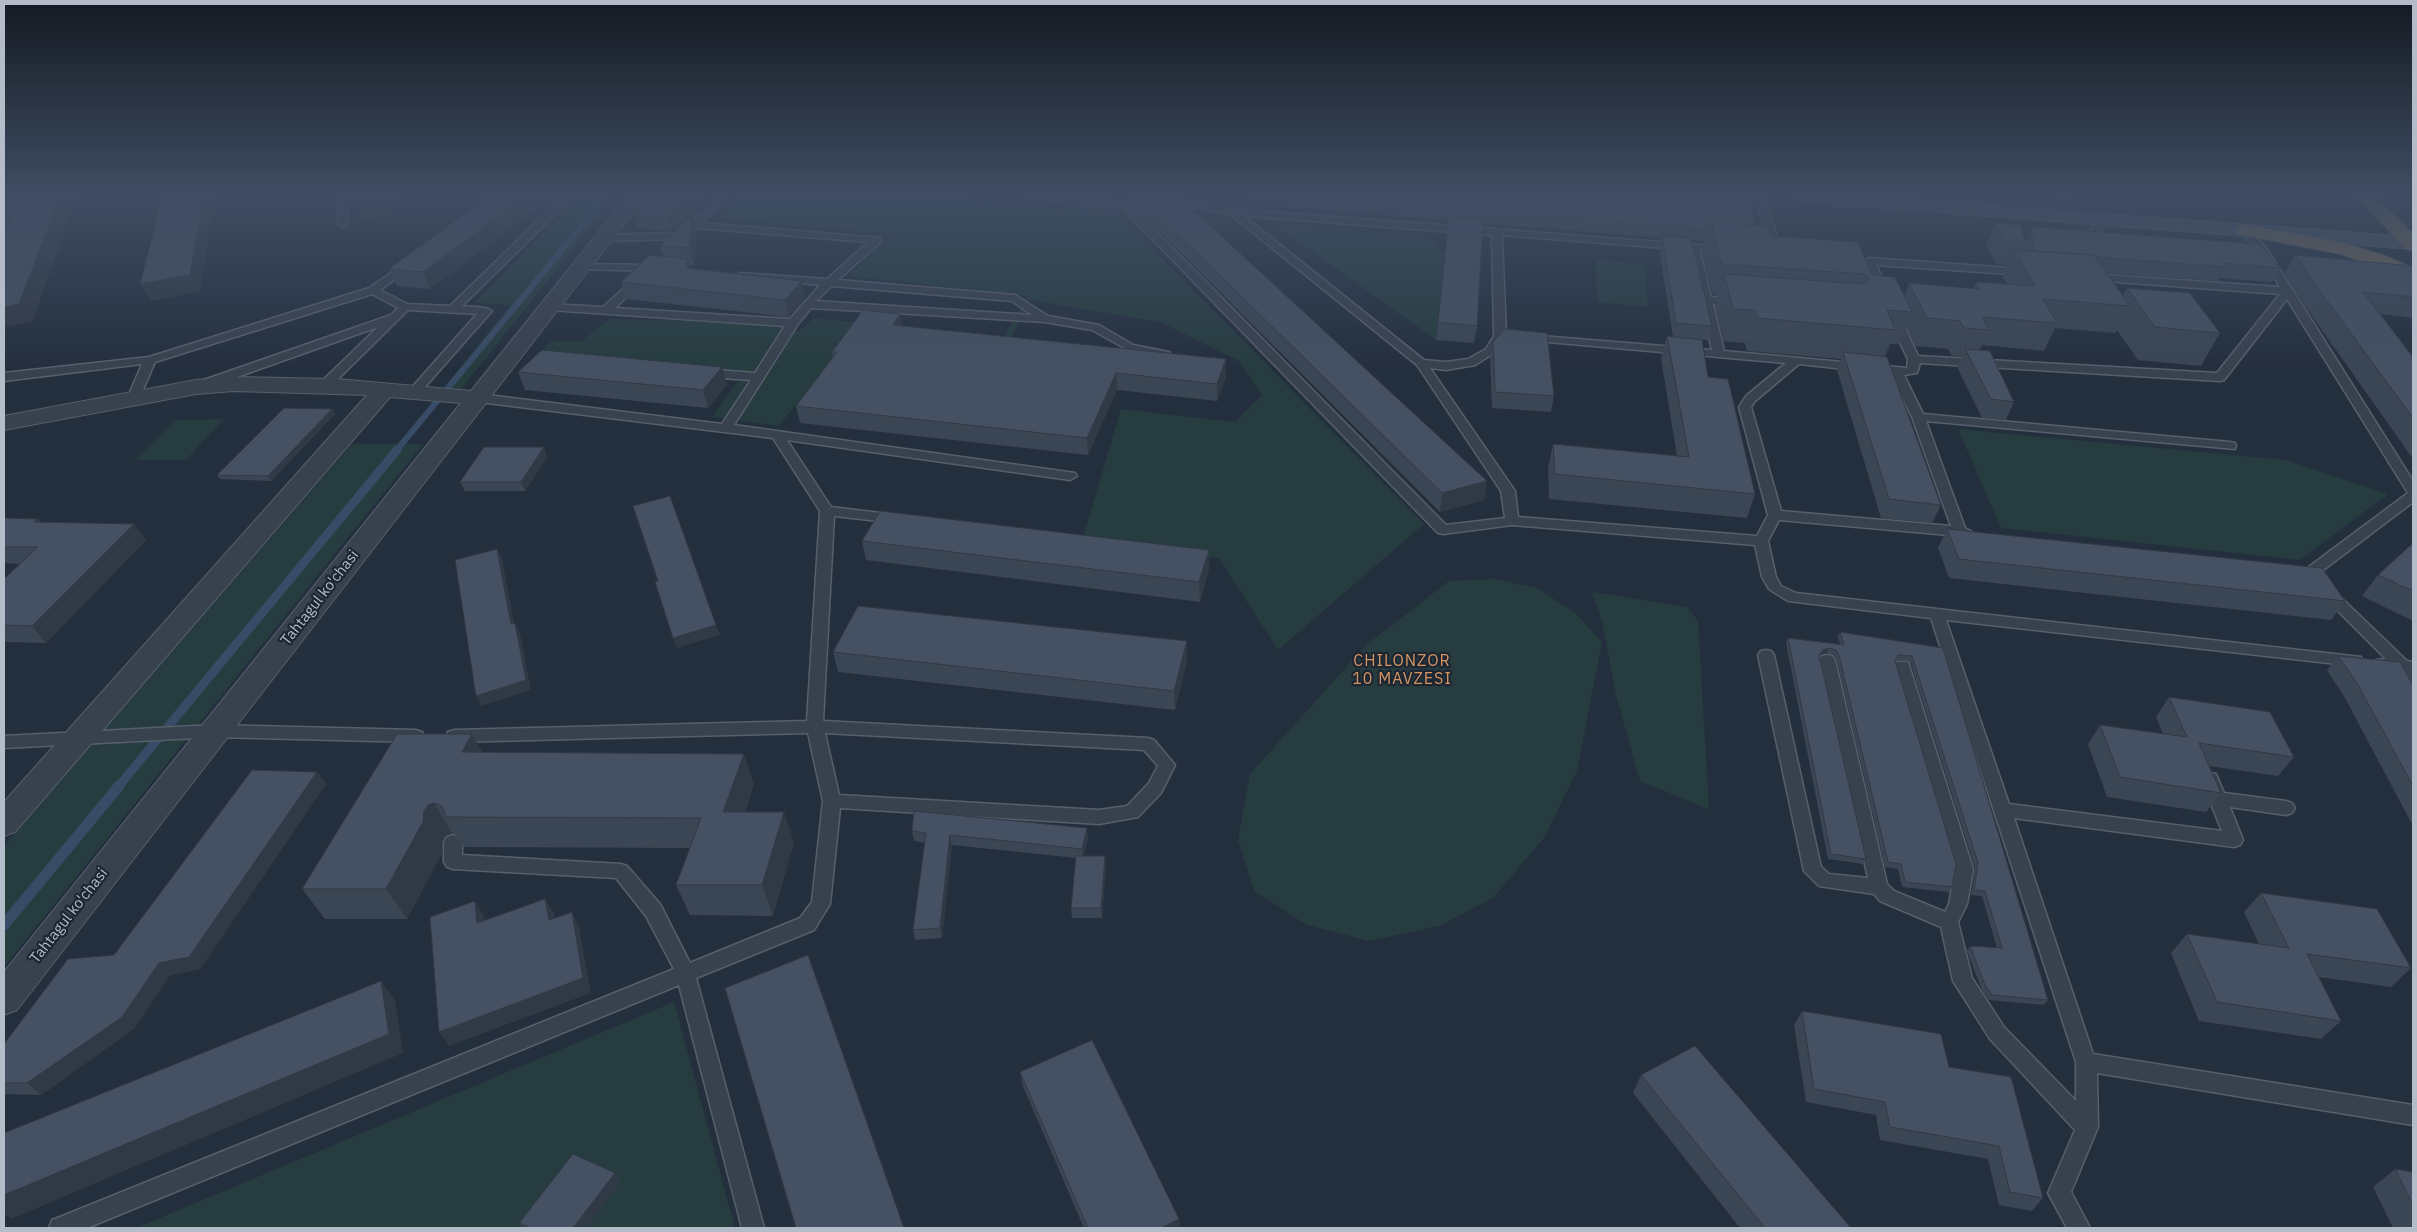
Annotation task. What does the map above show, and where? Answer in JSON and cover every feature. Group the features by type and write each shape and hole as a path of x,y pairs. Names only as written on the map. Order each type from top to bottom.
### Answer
{"highway":[{"path":"2361,254 2413,275"}],"street":[{"name":"Tahtagul ko'chasi","path":"4,999 591,254"},
{"path":"4,423 196,387 234,384 324,386 479,398"},
{"path":"4,823 383,391"}],"lane":[{"path":"453,309 509,254"},
{"path":"605,311 665,254"},
{"path":"726,428 808,304 861,254"},
{"path":"1173,254 1443,530 1512,521 1761,542"},
{"path":"1286,254 1421,363 1508,491 1512,521"},
{"path":"1499,254 1510,337"},
{"path":"1696,254 1708,300 1719,354"},
{"path":"2265,254 2413,491"},
{"path":"4,377 150,360 373,290 422,255"},
{"path":"1421,363 1446,366 1471,362 1510,337 1796,360 1896,371 1913,370 1914,359 1864,261 2027,269"},
{"path":"581,267 652,267 672,269"},
{"path":"732,274 1015,298 1045,319"},
{"path":"2073,276 2288,291"},
{"path":"373,290 405,308 486,311 419,394"},
{"path":"1914,359 2220,377 2288,291"},
{"path":"1708,300 1746,303"},
{"path":"808,304 1045,319 1095,327 1130,348 1178,356"},
{"path":"324,386 405,308"},
{"path":"550,308 793,324"},
{"path":"196,387 395,317"},
{"path":"133,399 150,360"},
{"path":"1796,360 1750,399 1745,407 1775,515 1761,542 1769,576 1776,588 1793,598 2408,667"},
{"path":"1896,371 1918,417 1960,532"},
{"path":"689,372 758,377"},
{"path":"479,398 726,428 1070,476"},
{"path":"1918,417 2230,446"},
{"path":"60,1228 685,972 807,924 821,904 832,801 815,727 827,511 777,435"},
{"path":"2309,574 2413,496"},
{"path":"827,511 914,521"},
{"path":"1775,515 1979,534"},
{"path":"2290,572 2309,574 2408,667 2413,684"},
{"path":"1937,615 2086,1062 2087,1127 2059,1193 2079,1228"},
{"path":"1766,655 1813,871 1825,881 1879,888"},
{"path":"1827,660 1879,888 1887,896 1949,922"},
{"path":"1902,666 1964,869 1958,904 1949,922 1963,981 1997,1033 2087,1127"},
{"path":"4,742 215,731 316,736 438,736 815,727 1148,744 1167,764 1155,788 1132,812 1099,817 832,801"},
{"path":"2001,810 2234,840 2210,777"},
{"path":"2218,799 2286,808"},
{"path":"453,842 453,862 621,871 653,910 685,972 753,1228"},
{"path":"2086,1062 2413,1115"}],"green space":[{"path":"522,254 568,254 459,392 441,391 511,305 474,303"},
{"path":"871,254 1158,254 1424,524 1278,650 1219,558 1082,541 1121,409 1235,422 1262,395 1239,361 1161,322 1030,300 1010,339 859,324 815,384 778,426 712,417 738,381 531,363 551,341 582,341 609,319 793,323 798,332 814,318 1004,338 1027,296 848,276"},
{"path":"1317,254 1444,254 1436,340"},
{"path":"1595,260 1644,264 1648,307 1598,302"},
{"path":"224,419 186,460 135,460 175,420"},
{"path":"1958,429 2285,460 2388,494 2300,560 2001,528"},
{"path":"352,444 423,444 4,967 4,846"},
{"path":"1494,579 1537,588 1575,613 1602,642 1577,771 1544,838 1493,898 1439,926 1369,941 1307,925 1254,891 1238,840 1250,774 1366,645 1449,581"},
{"path":"1592,592 1687,607 1698,621 1709,809 1640,781 1616,695 1602,621"},
{"path":"674,1002 735,1228 136,1228"}],"building":[{"path":"4,254 38,254 19,304 4,307"},
{"path":"147,254 194,254 190,275 140,284"},
{"path":"409,254 447,254 423,272 389,269"},
{"path":"1199,254 1241,254 1487,481 1442,493"},
{"path":"1445,254 1481,254 1477,326 1438,322"},
{"path":"1665,254 1695,254 1712,326 1676,323"},
{"path":"1719,254 1863,254 1872,275 1895,277 1912,312 1887,310 1895,330 1757,318 1755,310 1733,309 1724,274 1862,284 1870,278 1863,274 1721,264"},
{"path":"2017,254 2094,255 2130,306 2043,299 2057,323 1982,317 1989,330 1964,328 1960,321 1927,318 1909,283 1980,289 1976,282 2035,286"},
{"path":"2087,254 2268,254 2280,268 2223,263 2225,267 2096,257"},
{"path":"650,255 688,259 687,268 802,281 785,300 621,282"},
{"path":"2295,255 2413,266 2413,297 2363,292 2413,357 2413,418 2317,287"},
{"path":"2127,288 2190,293 2220,333 2155,327"},
{"path":"863,310 900,314 893,325 1226,359 1217,384 1116,373 1087,438 796,406 837,352 832,352"},
{"path":"1505,329 1547,333 1554,396 1495,392 1493,342"},
{"path":"1667,336 1702,340 1708,377 1728,379 1755,494 1555,474 1553,444 1689,457"},
{"path":"1965,349 1990,351 2014,402 1991,399"},
{"path":"542,350 722,367 703,390 518,372"},
{"path":"1843,352 1887,357 1941,505 1889,499"},
{"path":"284,408 332,409 268,476 217,475"},
{"path":"484,447 544,447 521,482 460,482"},
{"path":"670,496 716,625 673,638 655,582 658,581 633,506"},
{"path":"880,511 1209,550 1199,582 862,541"},
{"path":"4,518 38,519 34,522 134,524 32,626 4,625 4,579 38,547 4,547"},
{"path":"1947,529 2322,568 2345,601 1959,559"},
{"path":"2413,543 2413,591 2378,575"},
{"path":"497,549 511,624 515,623 526,680 476,696 455,560"},
{"path":"858,606 1187,641 1174,691 833,652"},
{"path":"1840,632 1943,648 2048,1000 1992,995 1985,985 1970,946 2002,948 1985,891 1974,890 1978,863 1912,656 1898,655 1895,661 1956,864 1952,887 1905,882 1901,864 1888,862 1839,655 1836,650 1829,648 1823,650 1819,655 1866,859 1831,854 1788,638 1844,645"},
{"path":"2338,656 2400,662 2413,685 2413,786 2357,683"},
{"path":"2169,697 2270,712 2294,757 2199,743 2221,793 2120,777 2100,725 2187,737"},
{"path":"397,734 472,734 462,752 744,754 723,812 784,812 762,885 676,885 701,818 446,817 442,806 434,803 428,805 424,811 423,822 386,889 302,889"},
{"path":"252,770 317,772 189,957 159,963 122,1017 27,1083 4,1083 4,1044 68,959 114,955"},
{"path":"914,811 1087,828 1082,849 950,835 940,928 913,930 926,833 912,831"},
{"path":"1076,856 1105,856 1101,908 1071,908"},
{"path":"2261,893 2377,909 2411,968 2307,954 2341,1021 2217,1002 2187,934 2289,948"},
{"path":"545,899 549,920 572,912 583,978 439,1032 430,917 475,901 477,923"},
{"path":"808,955 904,1228 796,1228 725,988"},
{"path":"381,981 389,1034 4,1195 4,1133"},
{"path":"1802,1011 1941,1034 1949,1067 2011,1077 2043,1198 2010,1192 1999,1146 1890,1127 1885,1102 1814,1089"},
{"path":"1092,1040 1179,1219 1161,1228 1088,1228 1020,1072"},
{"path":"1695,1046 1851,1228 1765,1228 1641,1075"},
{"path":"573,1154 615,1173 573,1228 531,1228 519,1223"},
{"path":"2395,1169 2413,1172 2413,1205"}],"waterway":[{"path":"396,451 558,254"},
{"path":"118,787 397,450"},
{"path":"4,925 119,786"}],"district":[{"name":"CHILONZOR 10 MAVZESI","path":"1402,670"}]}
